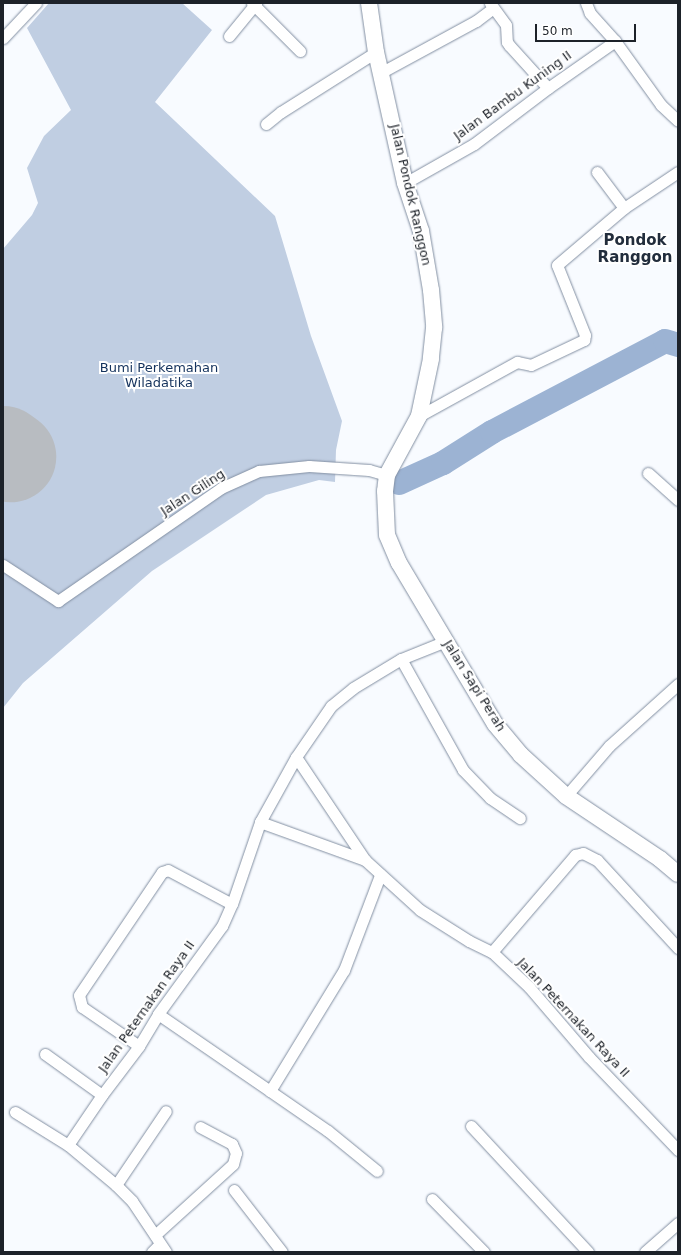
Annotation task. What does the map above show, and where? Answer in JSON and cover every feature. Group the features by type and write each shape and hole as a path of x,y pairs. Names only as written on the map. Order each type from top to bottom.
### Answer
{"street":[{"path":"3,38 36,3"},
{"name":"Jalan Pondok Ranggon","path":"369,3 376,52 382,72 405,183 421,231 431,290 434,328 431,359 419,416 386,475"},
{"path":"586,3 590,12 615,41 661,105 678,121"},
{"path":"229,36 254,4 300,51"},
{"path":"382,72 476,21 492,5 506,24 507,42 509,45 548,88"},
{"name":"Jalan Bambu Kuning II","path":"405,183 474,144 548,88 615,41"},
{"path":"266,124 281,112 376,52"},
{"path":"597,172 624,208"},
{"path":"419,416 517,362 531,365 584,340 585,335 557,264 624,208 678,172"},
{"name":"Jalan Giling","path":"3,565 58,601 221,488 259,471 309,466 369,470 386,475"},
{"path":"648,473 678,500"},
{"name":"Jalan Sapi Perah","path":"386,475 385,491 387,535 399,563 495,724 521,756 566,796 660,860 678,874"},
{"name":"Jalan Peternakan Raya II","path":"68,1145 102,1095 139,1046 158,1014 222,926 232,904 260,822 296,757 330,706 353,688 401,659 446,641"},
{"path":"401,659 463,770 490,798 520,818"},
{"path":"566,796 609,746 678,684"},
{"name":"Jalan Peternakan Raya II","path":"296,757 365,860 420,910 469,941 492,952 530,987 589,1057 678,1150"},
{"path":"260,822 365,860"},
{"path":"492,952 574,855 583,853 597,860 678,948"},
{"path":"139,1046 82,1007 79,995 162,872 168,870 232,904"},
{"path":"270,1091 344,970 380,875"},
{"path":"158,1014 328,1131 377,1171"},
{"path":"45,1054 102,1095"},
{"path":"116,1185 166,1110"},
{"path":"15,1112 68,1145 116,1185 132,1201 161,1244"},
{"path":"152,1252 161,1244 233,1164 236,1153 232,1144 200,1126"},
{"path":"471,1126 588,1252"},
{"path":"234,1190 282,1252"},
{"path":"432,1199 484,1252"},
{"path":"645,1252 678,1223"}],"green space":[{"name":"Bumi Perkemahan Wiladatika","path":"49,3 182,3 212,30 155,102 275,216 311,336 342,421 336,450 335,482 319,480 266,495 152,571 23,683 3,708 3,249 32,215 38,203 27,168 44,136 71,110 27,28"}],"waterway":[{"path":"399,483 443,463 492,432 665,341 678,345"}],"runway":[{"path":"3,451 10,456"}],"district":[{"name":"Pondok Ranggon","path":"635,248"}]}
